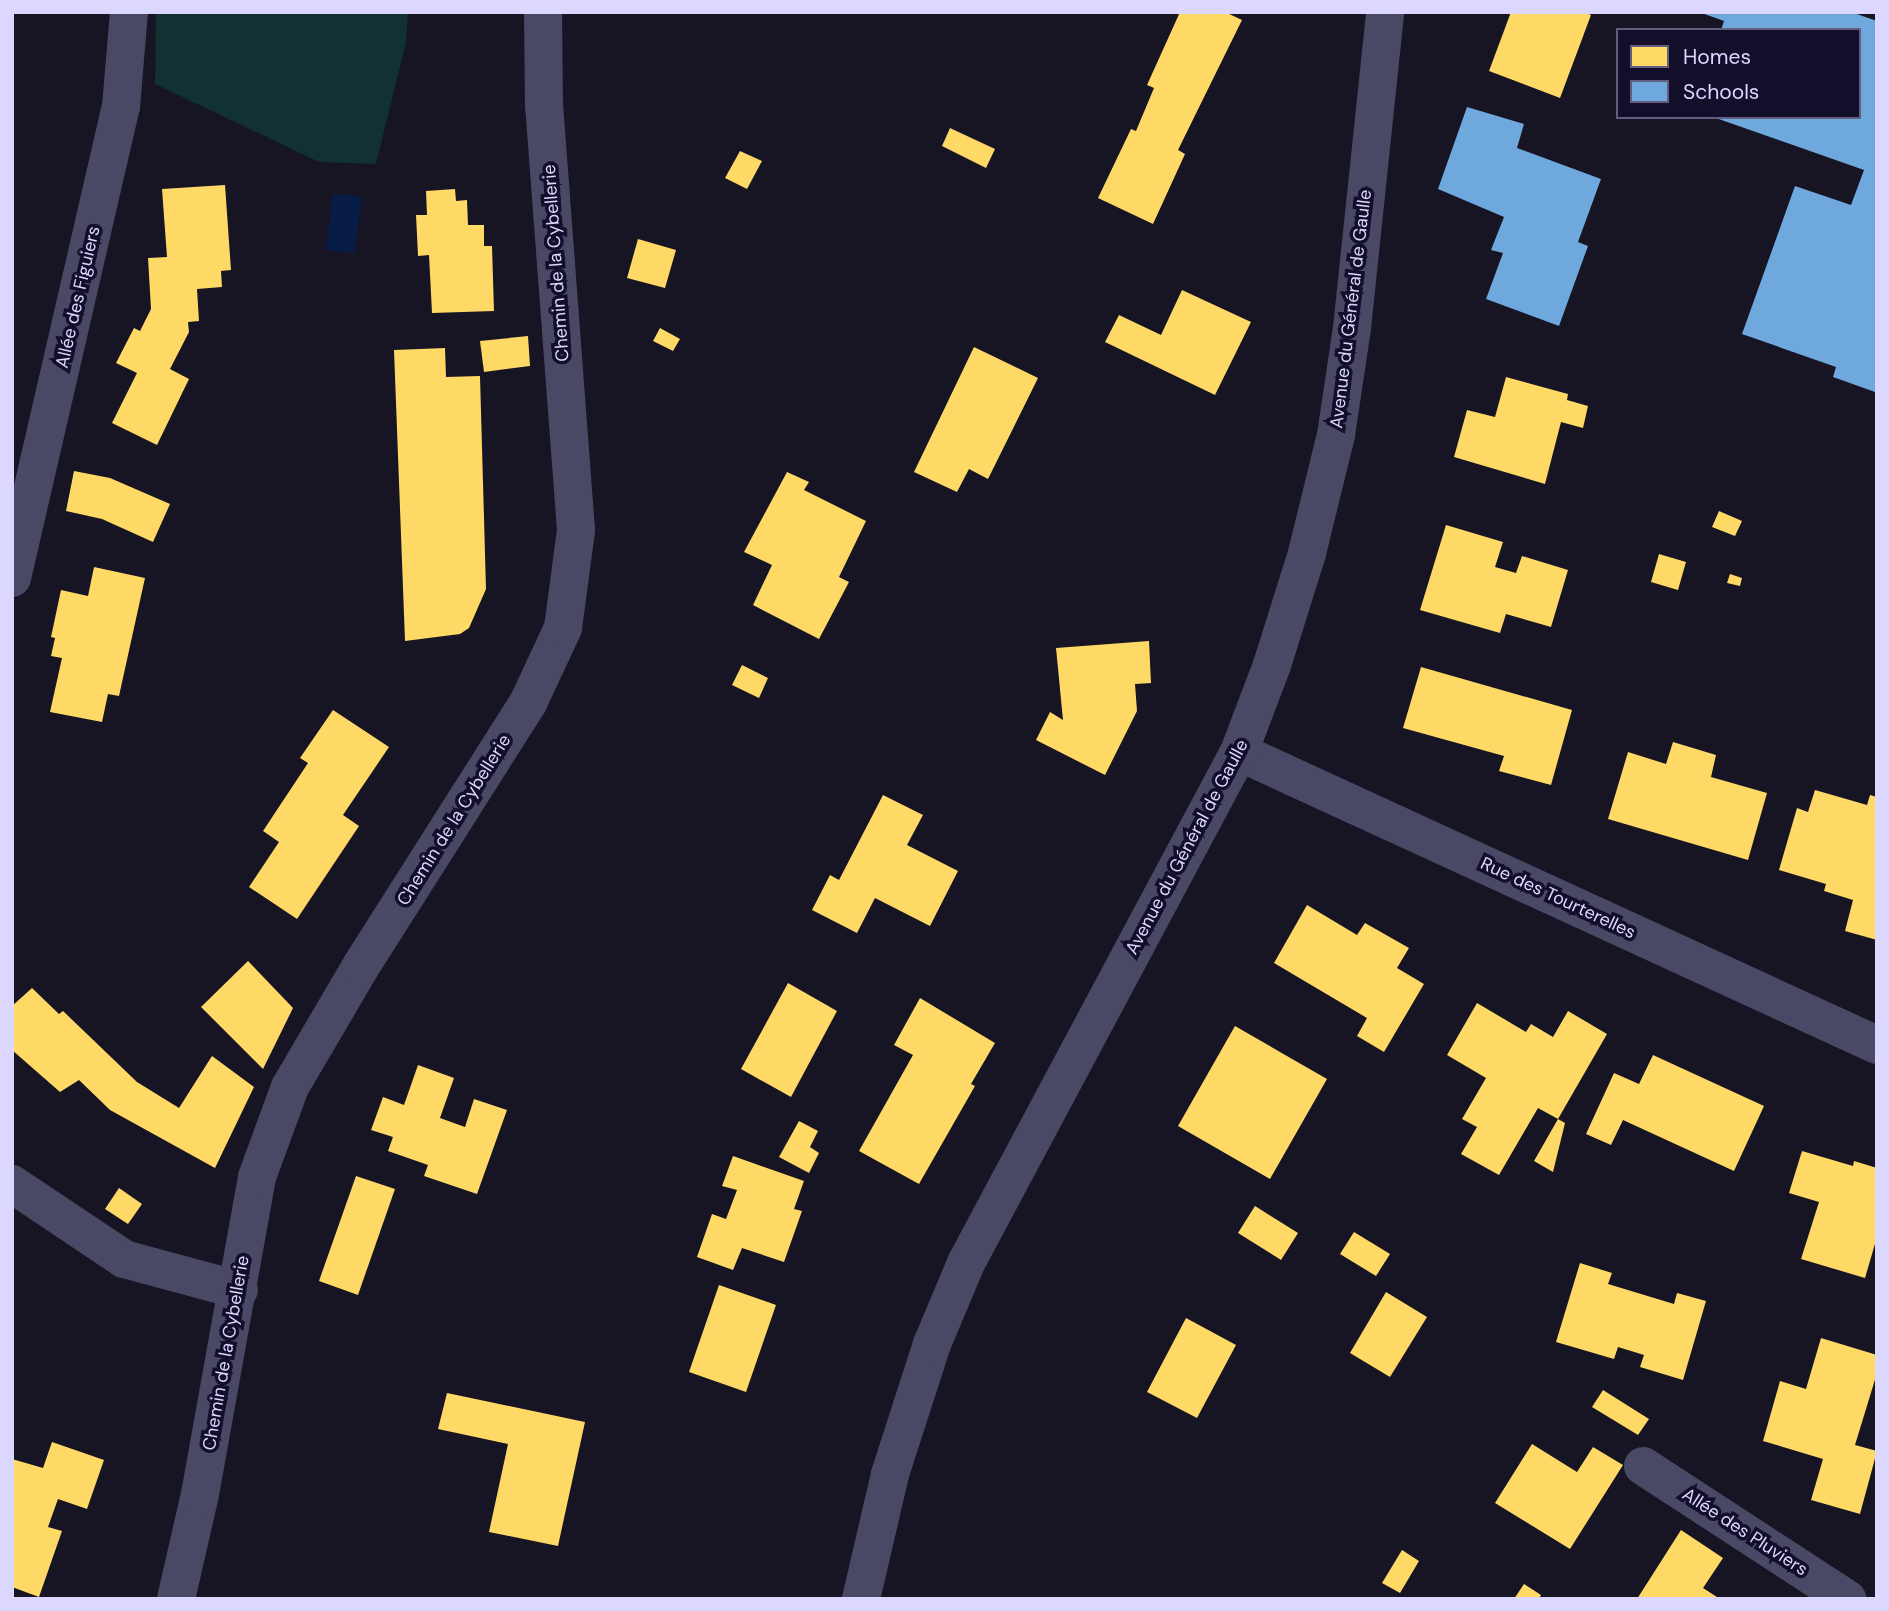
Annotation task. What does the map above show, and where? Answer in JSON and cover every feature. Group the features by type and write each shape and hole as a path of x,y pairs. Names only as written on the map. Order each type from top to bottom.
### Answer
{"street":[{"name":"Allée des Figuiers","path":"12,578 121,107 129,12"},
{"name":"Chemin de la Cybellerie","path":"176,1599 200,1494 239,1290 257,1177 290,1087 361,966 528,703 563,628 576,530 544,106 543,12"},
{"name":"Avenue du Général de Gaulle","path":"860,1599 890,1474 932,1344 966,1263 1239,752 1272,665 1307,553 1336,435 1352,328 1385,12"},
{"name":"Rue des Tourterelles","path":"1239,752 1877,1045"},
{"path":"12,1184 124,1259 239,1290"},
{"name":"Allée des Pluviers","path":"1643,1466 1847,1599"}],"green space":[{"path":"156,12 408,12 406,43 376,164 319,162 155,84"}],"water":[{"path":"333,194 362,197 354,253 326,250"}],"building: Homes":[{"path":"1180,12 1225,12 1242,20 1178,150 1185,154 1153,224 1098,198 1131,129 1136,131 1154,88 1147,85"},
{"path":"1511,12 1584,12 1591,15 1560,98 1489,71"},
{"path":"950,128 995,149 986,168 942,146"},
{"path":"740,151 762,161 747,189 725,178"},
{"path":"225,185 231,270 221,271 222,287 197,289 199,321 188,322 189,332 170,369 189,379 157,445 112,423 137,373 116,363 134,328 140,331 151,309 148,258 167,257 162,189"},
{"path":"455,189 456,201 467,200 468,225 484,225 484,246 492,246 494,311 432,313 429,255 418,256 416,215 427,215 426,191"},
{"path":"638,239 676,250 665,288 627,278"},
{"path":"1182,290 1251,322 1215,395 1105,342 1119,315 1161,335"},
{"path":"660,328 680,339 673,351 653,341"},
{"path":"528,336 530,366 484,372 480,341"},
{"path":"974,347 1038,378 988,479 969,469 957,492 914,472"},
{"path":"445,348 446,377 480,376 486,589 469,628 460,634 405,641 394,350"},
{"path":"1506,377 1568,394 1567,400 1588,406 1583,428 1561,422 1545,484 1454,457 1467,410 1495,417"},
{"path":"74,471 110,478 170,504 153,542 102,519 66,511"},
{"path":"787,472 809,482 804,490 866,521 839,577 849,582 819,639 753,605 772,565 744,552"},
{"path":"1719,511 1742,521 1735,536 1712,527"},
{"path":"1446,525 1503,542 1495,567 1516,573 1522,556 1568,570 1551,627 1506,614 1500,633 1420,610"},
{"path":"1659,554 1686,562 1678,590 1651,582"},
{"path":"94,567 145,578 119,696 108,694 102,722 50,712 62,658 51,656 55,638 51,637 61,590 88,596"},
{"path":"1730,574 1742,578 1740,586 1727,583"},
{"path":"1149,641 1151,683 1135,684 1137,711 1105,775 1036,740 1050,712 1063,720 1056,648"},
{"path":"742,665 768,678 759,698 732,685"},
{"path":"1421,667 1572,710 1551,785 1499,771 1504,756 1403,728"},
{"path":"333,710 389,747 343,815 359,826 297,919 249,887 279,842 263,831 308,763 300,758"},
{"path":"1673,742 1716,755 1711,777 1767,793 1748,860 1608,819 1628,752 1666,764"},
{"path":"1815,790 1867,805 1870,795 1877,797 1877,940 1845,931 1853,900 1824,891 1826,884 1779,870 1797,808 1808,812"},
{"path":"883,795 923,815 907,845 958,871 930,926 875,898 857,933 812,910 830,875 839,880"},
{"path":"1307,905 1357,935 1365,923 1409,948 1397,968 1424,984 1384,1052 1357,1036 1367,1018 1274,963"},
{"path":"248,961 293,1008 263,1069 201,1007"},
{"path":"788,983 837,1011 791,1097 741,1069"},
{"path":"32,988 59,1014 63,1011 137,1082 179,1108 212,1056 254,1087 215,1168 110,1110 79,1080 60,1092 12,1050 12,1006"},
{"path":"920,998 995,1043 971,1084 975,1086 919,1184 859,1151 913,1055 894,1045"},
{"path":"1477,1003 1526,1032 1531,1024 1553,1037 1568,1011 1607,1034 1558,1119 1538,1108 1499,1175 1461,1154 1477,1127 1462,1119 1486,1078 1447,1055"},
{"path":"1235,1026 1327,1079 1270,1179 1178,1126"},
{"path":"1653,1055 1764,1106 1734,1171 1623,1120 1611,1145 1586,1134 1614,1073 1639,1084"},
{"path":"418,1065 454,1078 440,1118 465,1127 474,1099 507,1110 477,1194 424,1176 428,1165 388,1151 393,1137 371,1130 383,1097 404,1105"},
{"path":"1558,1119 1565,1123 1553,1172 1534,1161"},
{"path":"799,1121 818,1131 810,1147 819,1153 809,1173 779,1157"},
{"path":"1802,1151 1853,1166 1854,1161 1877,1168 1877,1237 1865,1278 1801,1259 1819,1202 1789,1193"},
{"path":"733,1156 804,1181 794,1209 802,1211 784,1262 742,1248 733,1270 697,1257 712,1214 726,1219 737,1190 722,1186"},
{"path":"356,1176 395,1189 358,1295 319,1281"},
{"path":"119,1188 142,1204 128,1224 105,1209"},
{"path":"1255,1206 1298,1233 1281,1260 1238,1233"},
{"path":"1354,1232 1390,1254 1376,1276 1340,1254"},
{"path":"1580,1263 1612,1273 1608,1284 1674,1304 1677,1293 1706,1301 1683,1380 1640,1367 1644,1355 1618,1347 1614,1359 1556,1342"},
{"path":"719,1285 776,1305 746,1392 689,1372"},
{"path":"1386,1292 1427,1317 1390,1377 1350,1353"},
{"path":"1186,1318 1236,1345 1197,1418 1147,1392"},
{"path":"1821,1338 1877,1355 1877,1373 1855,1445 1877,1451 1860,1514 1811,1500 1823,1459 1763,1441 1780,1381 1806,1389"},
{"path":"1603,1390 1649,1419 1638,1435 1592,1407"},
{"path":"447,1393 585,1422 558,1546 489,1532 508,1444 438,1429"},
{"path":"52,1442 104,1460 87,1509 58,1499 48,1527 62,1531 39,1597 12,1587 12,1459 43,1468"},
{"path":"1532,1444 1577,1472 1593,1447 1623,1465 1570,1549 1495,1503"},
{"path":"1681,1530 1723,1558 1703,1588 1720,1599 1637,1599"},
{"path":"1402,1550 1419,1561 1400,1593 1382,1583"},
{"path":"1524,1584 1541,1595 1539,1599 1514,1599"}],"building: Schools":[{"path":"1699,12 1851,12 1877,21 1875,392 1833,377 1836,367 1742,334 1795,186 1851,205 1864,170 1719,119 1861,119 1861,28 1722,28 1724,21"},
{"path":"1467,107 1524,124 1517,148 1601,179 1578,242 1588,246 1559,326 1486,299 1503,253 1491,250 1504,217 1438,189"}]}
